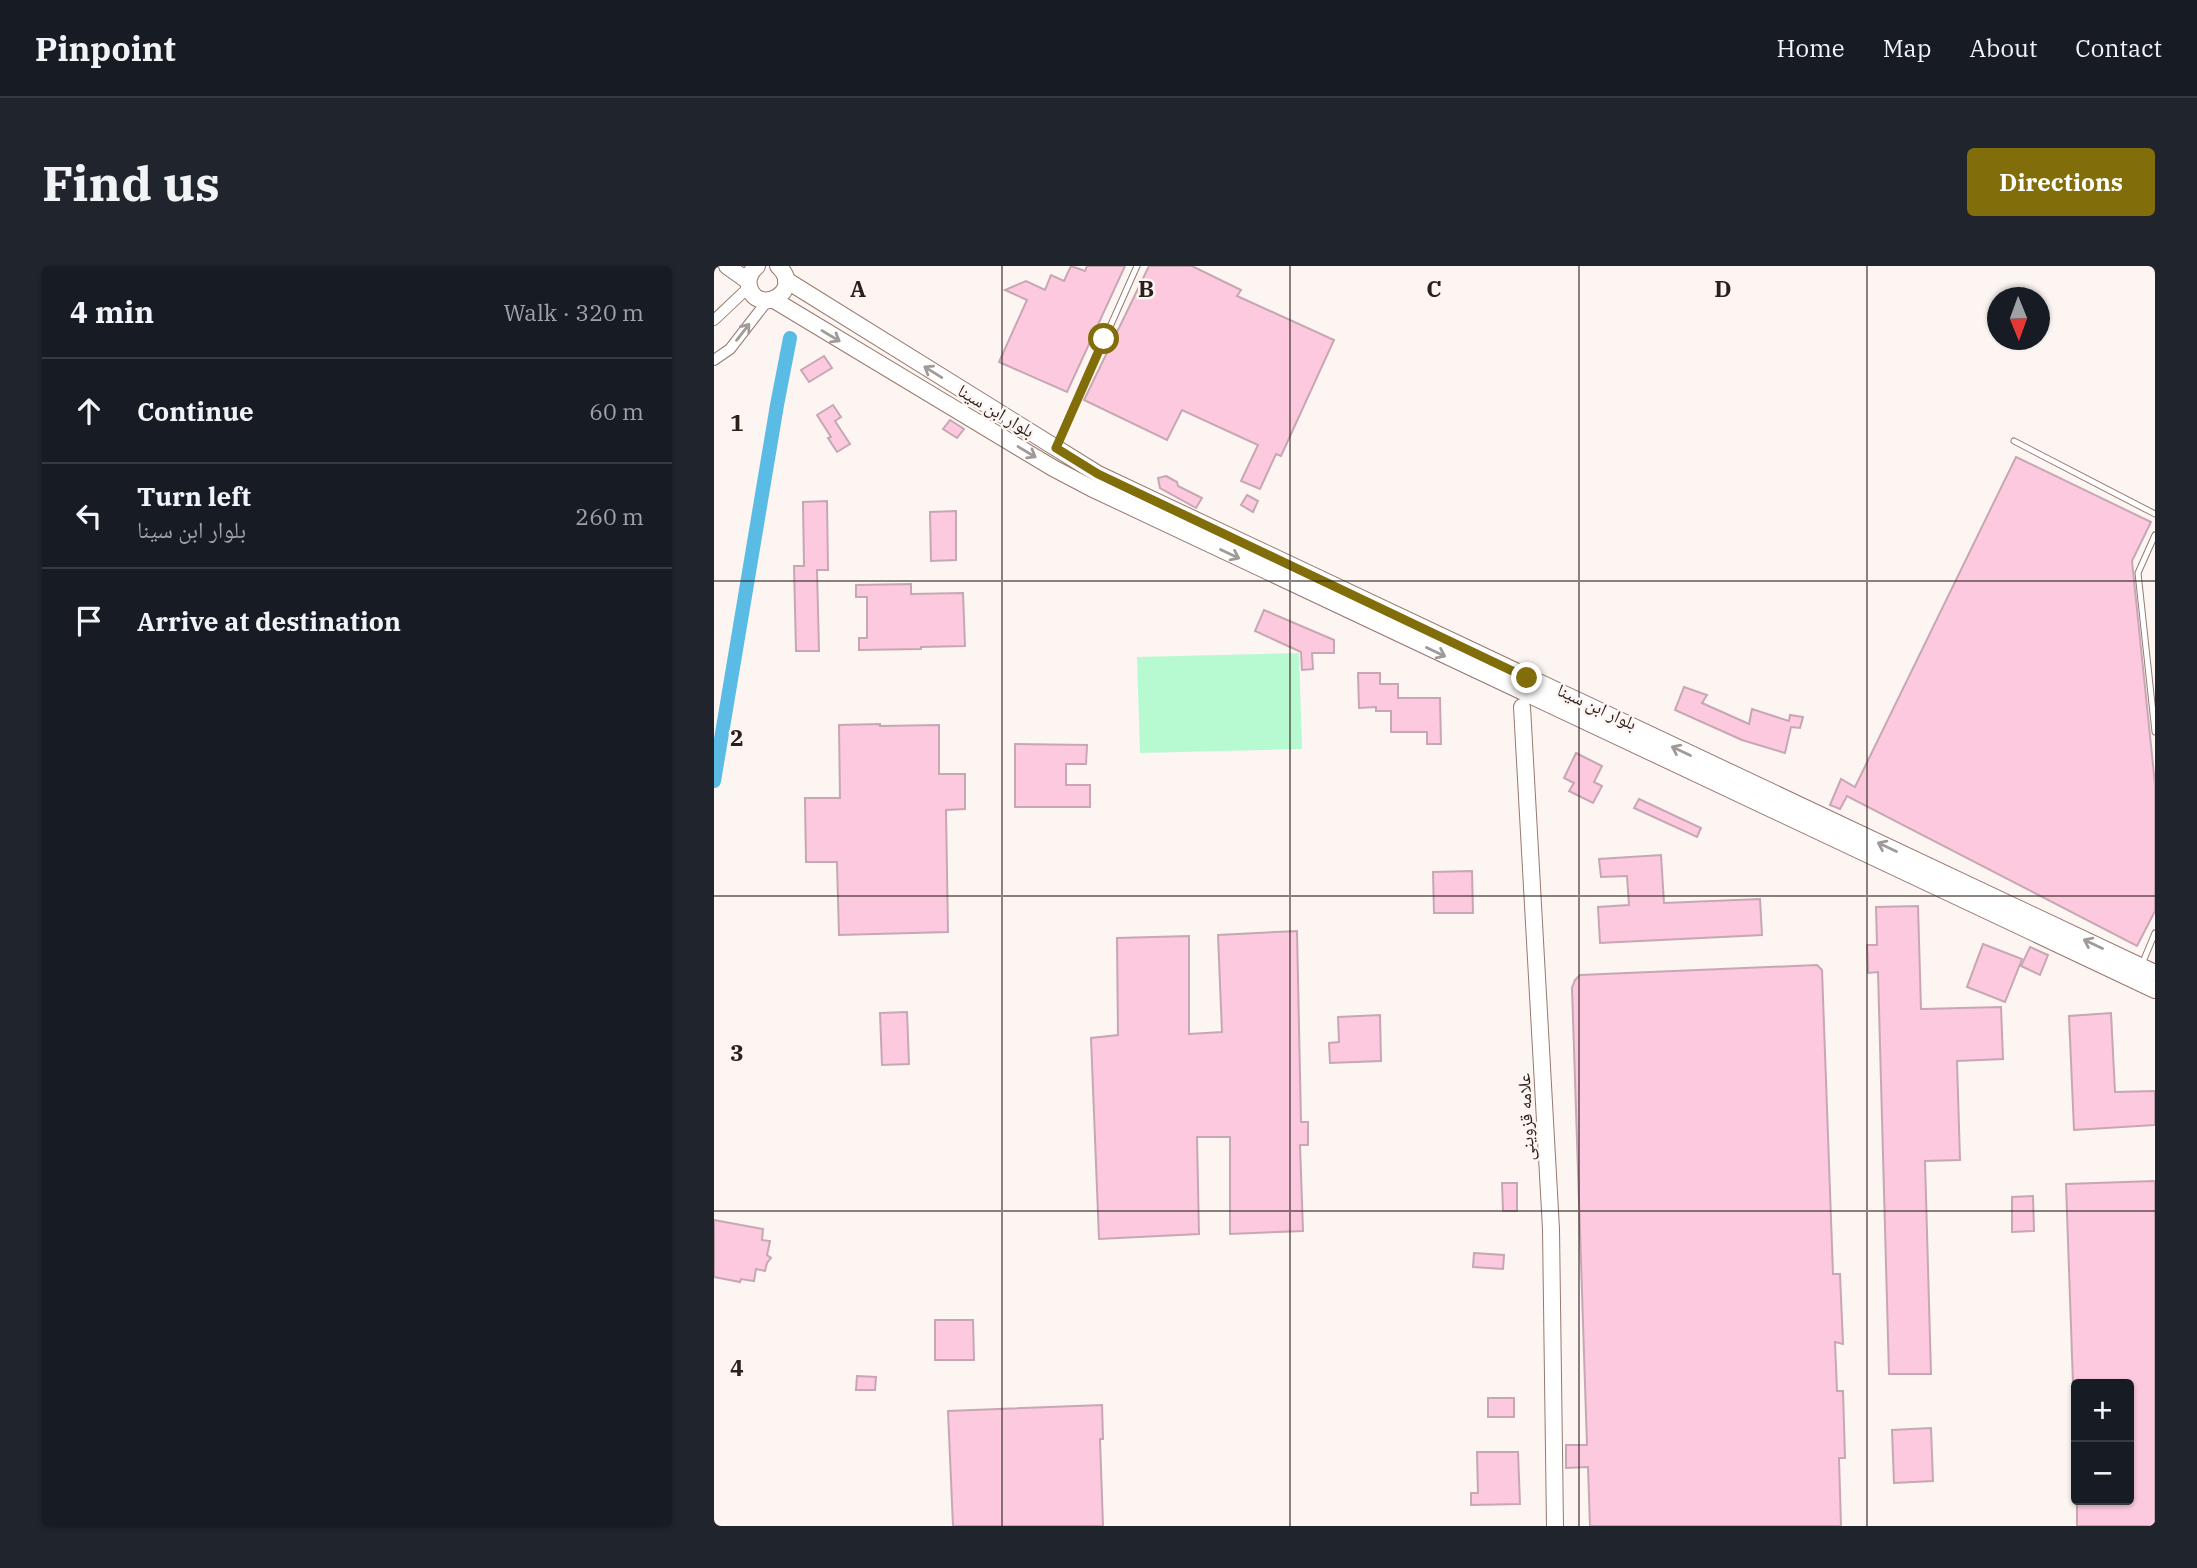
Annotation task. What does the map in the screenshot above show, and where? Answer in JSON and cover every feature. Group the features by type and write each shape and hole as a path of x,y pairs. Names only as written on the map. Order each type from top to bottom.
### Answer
{"street":[{"path":"727,266 749,284"},
{"path":"714,320 749,284 753,269 757,266"},
{"path":"714,359 730,349 771,300 783,292 782,273"},
{"name":"بلوار ابن سینا","path":"782,273 1098,474 2148,970"},
{"name":"بلوار ابن سینا","path":"749,284 756,297 771,300 1091,488 2155,990"},
{"name":"علامه قزوینی","path":"1522,707 1551,1229 1555,1526"}],"lane":[{"path":"1056,448 1137,266"},
{"path":"2014,441 2155,514"},
{"path":"2155,535 2138,573 2155,732"},
{"path":"2148,970 2155,933"}],"green space":[{"path":"1299,653 1302,749 1140,753 1137,657"}],"building":[{"path":"1071,266 1085,271 1087,266 1125,266 1067,392 999,362 1027,300 1005,290 1026,281 1045,290 1051,275 1064,281"},
{"path":"1149,266 1192,266 1241,290 1237,296 1334,340 1281,456 1276,454 1260,489 1241,481 1258,445 1182,410 1167,440 1084,400"},
{"path":"824,356 832,368 809,382 801,370"},
{"path":"833,405 841,417 835,421 850,444 837,452 817,415"},
{"path":"950,420 964,429 957,438 943,429"},
{"path":"2016,457 2151,522 2132,561 2155,784 2155,911 2137,946 1847,796 1840,809 1830,805 1841,779 1855,787"},
{"path":"1166,476 1177,482 1178,486 1202,498 1196,508 1160,488 1158,478"},
{"path":"1247,495 1258,501 1253,512 1241,505"},
{"path":"827,501 828,570 817,570 819,651 796,651 794,566 804,566 803,502"},
{"path":"956,511 956,560 931,561 930,512"},
{"path":"911,584 911,594 963,593 965,646 859,650 859,638 867,638 867,597 856,597 856,585"},
{"path":"1264,610 1334,640 1334,653 1312,653 1313,669 1302,670 1301,652 1255,631"},
{"path":"1358,673 1380,673 1380,684 1398,684 1398,698 1440,698 1441,744 1427,744 1427,732 1391,732 1391,711 1376,711 1376,707 1359,708"},
{"path":"1684,687 1707,695 1702,703 1749,724 1752,709 1789,721 1790,715 1803,717 1800,728 1791,727 1785,753 1742,740 1675,710"},
{"path":"839,725 939,725 939,774 965,774 965,809 946,810 948,932 839,935 837,862 806,862 805,798 840,798"},
{"path":"1015,744 1087,745 1086,764 1066,764 1066,785 1090,785 1090,807 1015,807"},
{"path":"1576,753 1602,766 1594,782 1602,786 1593,803 1569,791 1574,783 1564,778"},
{"path":"1639,799 1701,828 1697,837 1634,808"},
{"path":"1661,855 1664,903 1760,899 1762,935 1600,943 1598,907 1629,905 1627,876 1601,877 1599,859"},
{"path":"1472,871 1473,913 1434,913 1433,872"},
{"path":"1918,906 1921,1009 2001,1007 2003,1059 1957,1061 1960,1160 1925,1161 1931,1374 1889,1374 1878,972 1868,973 1867,945 1877,945 1876,907"},
{"path":"1297,931 1301,1122 1308,1122 1308,1145 1300,1145 1303,1231 1230,1234 1230,1137 1197,1137 1199,1234 1099,1239 1091,1038 1118,1035 1117,938 1189,936 1189,1034 1222,1032 1218,935"},
{"path":"1983,944 2022,959 2005,1002 1967,987"},
{"path":"2030,947 2048,955 2040,975 2021,966"},
{"path":"1817,965 1822,970 1833,1274 1840,1274 1843,1344 1835,1342 1837,1391 1843,1391 1845,1458 1839,1458 1841,1526 1590,1526 1588,1467 1566,1468 1566,1445 1587,1445 1572,988 1575,980 1580,975"},
{"path":"907,1012 909,1064 882,1065 880,1013"},
{"path":"2111,1013 2115,1092 2155,1091 2155,1125 2074,1130 2069,1016"},
{"path":"1380,1015 1381,1061 1330,1063 1329,1043 1339,1042 1338,1017"},
{"path":"2155,1181 2155,1526 2077,1526 2077,1505 2134,1505 2134,1379 2073,1379 2066,1184"},
{"path":"1502,1183 1517,1183 1517,1211 1503,1211"},
{"path":"2033,1196 2034,1231 2012,1232 2012,1197"},
{"path":"714,1220 763,1229 762,1240 770,1241 767,1255 771,1258 765,1271 756,1269 754,1281 741,1279 740,1282 714,1277"},
{"path":"1474,1253 1504,1255 1503,1269 1473,1267"},
{"path":"935,1320 973,1320 974,1360 935,1360"},
{"path":"857,1376 876,1377 875,1390 856,1390"},
{"path":"1488,1398 1514,1398 1514,1417 1488,1417"},
{"path":"1102,1405 1103,1439 1100,1439 1103,1526 953,1526 948,1411"},
{"path":"1931,1428 1933,1481 1894,1483 1892,1430"},
{"path":"1477,1452 1518,1452 1520,1504 1471,1505 1471,1493 1478,1493"}],"waterway":[{"path":"714,781 790,338"}],"route":[{"path":"1104,339 1056,448 1098,474 1527,678"}]}
